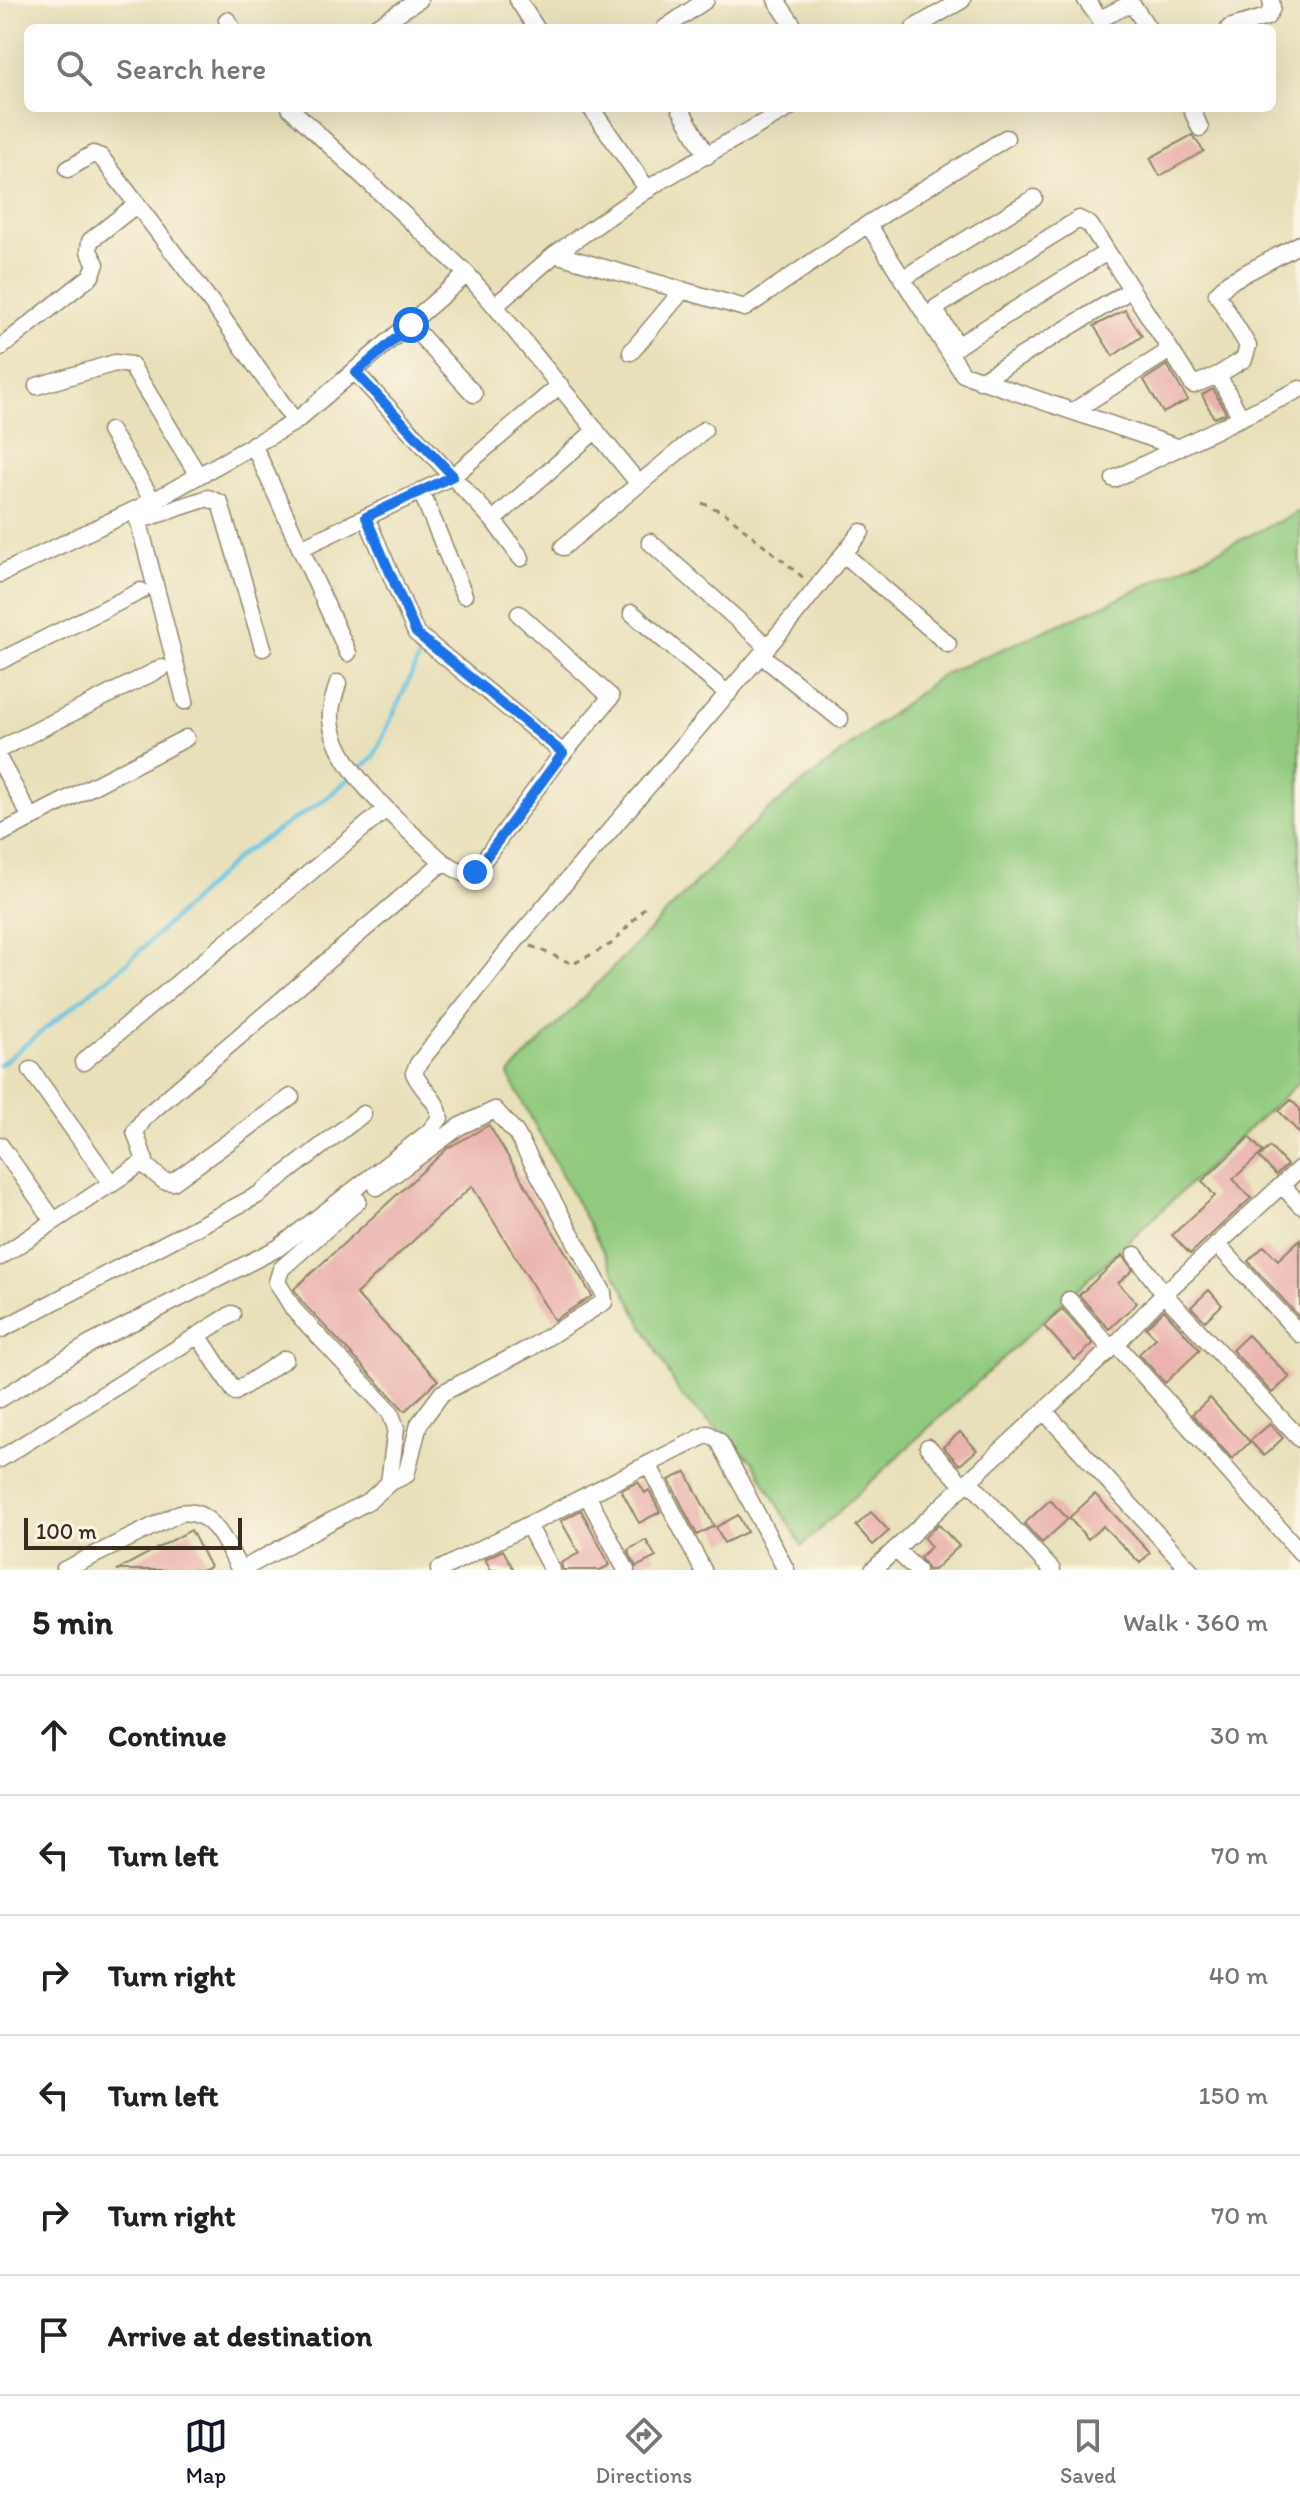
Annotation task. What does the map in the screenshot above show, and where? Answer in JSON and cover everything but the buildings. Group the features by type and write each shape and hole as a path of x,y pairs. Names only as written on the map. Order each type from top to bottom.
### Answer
{"street":[{"path":"380,24 419,0"},
{"path":"518,0 533,24"},
{"path":"671,24 706,0"},
{"path":"776,0 792,24"},
{"path":"921,24 962,0"},
{"path":"1086,0 1100,19 1126,6 1134,7 1145,24"},
{"path":"1243,24 1267,17 1272,8 1271,0"},
{"path":"294,112 467,274 639,484"},
{"path":"594,112 648,190"},
{"path":"682,112 707,156"},
{"path":"495,306 555,254 648,190 782,112"},
{"path":"1193,112 1200,128"},
{"path":"555,254 745,308 868,224 1006,138"},
{"path":"68,169 93,154 101,157 295,422"},
{"path":"902,279 1034,198"},
{"path":"0,348 91,276 96,268 89,251 90,241 137,204"},
{"path":"936,323 937,307 944,300 1075,221 1084,221 1090,225 1193,385 1218,375 1248,353 1244,338 1217,294 1221,287 1300,244"},
{"path":"868,224 902,279 953,349 963,374 1180,448"},
{"path":"953,349 1107,252"},
{"path":"137,515 153,501 295,422 356,373 467,274"},
{"path":"631,352 683,290"},
{"path":"980,381 1124,294"},
{"path":"411,325 474,394"},
{"path":"1075,410 1164,354"},
{"path":"37,386 115,363 131,365 198,475"},
{"path":"356,373 493,520 521,558"},
{"path":"1218,375 1241,418"},
{"path":"303,547 453,476 560,385"},
{"path":"1114,479 1300,389"},
{"path":"493,520 596,430"},
{"path":"563,547 704,430"},
{"path":"110,431 153,501"},
{"path":"253,444 303,547 348,653"},
{"path":"421,491 464,595"},
{"path":"0,574 137,515 208,498 220,503 263,648"},
{"path":"137,515 185,701"},
{"path":"366,517 416,633 563,753"},
{"path":"0,1399 90,1344 278,1248 352,1195 429,1132 440,1118 439,1108 418,1084 414,1073 418,1064 517,939 765,651 861,532"},
{"path":"650,542 840,719"},
{"path":"844,554 948,644"},
{"path":"0,661 141,591"},
{"path":"632,613 728,694"},
{"path":"338,683 330,712 340,752 386,809 443,862 465,874 475,872 563,753 609,700 610,693 519,614"},
{"path":"0,749 162,668"},
{"path":"0,834 186,738"},
{"path":"0,761 31,818"},
{"path":"83,1062 386,809"},
{"path":"2,1251 142,1163 145,1156 135,1128 145,1117 443,862"},
{"path":"31,1070 112,1184"},
{"path":"142,1163 164,1181 173,1182 291,1097"},
{"path":"64,1570 180,1513 191,1511 201,1514 217,1529 240,1570 370,1500 389,1483 406,1475 419,1424 442,1393 530,1348 604,1302 603,1292 516,1133 495,1110 460,1126 356,1203 281,1269 277,1282 294,1310 390,1412 396,1428 389,1483"},
{"path":"0,1330 258,1195 363,1114"},
{"path":"0,1145 54,1221"},
{"path":"873,1570 1045,1412 1114,1347 1164,1294 1300,1168"},
{"path":"1282,1185 1300,1205"},
{"path":"1217,1244 1300,1334"},
{"path":"1135,1255 1164,1294 1300,1439"},
{"path":"1069,1300 1300,1552"},
{"path":"0,1459 232,1314"},
{"path":"198,1335 235,1392 285,1359"},
{"path":"1045,1412 1190,1570"},
{"path":"439,1570 708,1434 719,1441 786,1570"},
{"path":"928,1447 1052,1570"},
{"path":"648,1464 703,1570"},
{"path":"587,1495 626,1570"},
{"path":"528,1525 552,1570"},
{"path":"896,1550 917,1570"}],"path":[{"path":"702,503 725,513 792,570 820,584"},
{"path":"517,939 573,964 613,943 645,907"}],"green space":[{"path":"1300,511 1300,1081 802,1546 753,1462 681,1396 508,1075 762,815 941,675 1118,599"}],"waterway":[{"path":"357,771 374,757 420,655"},
{"path":"0,1065 128,962 241,854 324,800 351,777"}],"route":[{"path":"411,325 356,373 453,476 366,517 416,633 563,753 475,872"}]}
